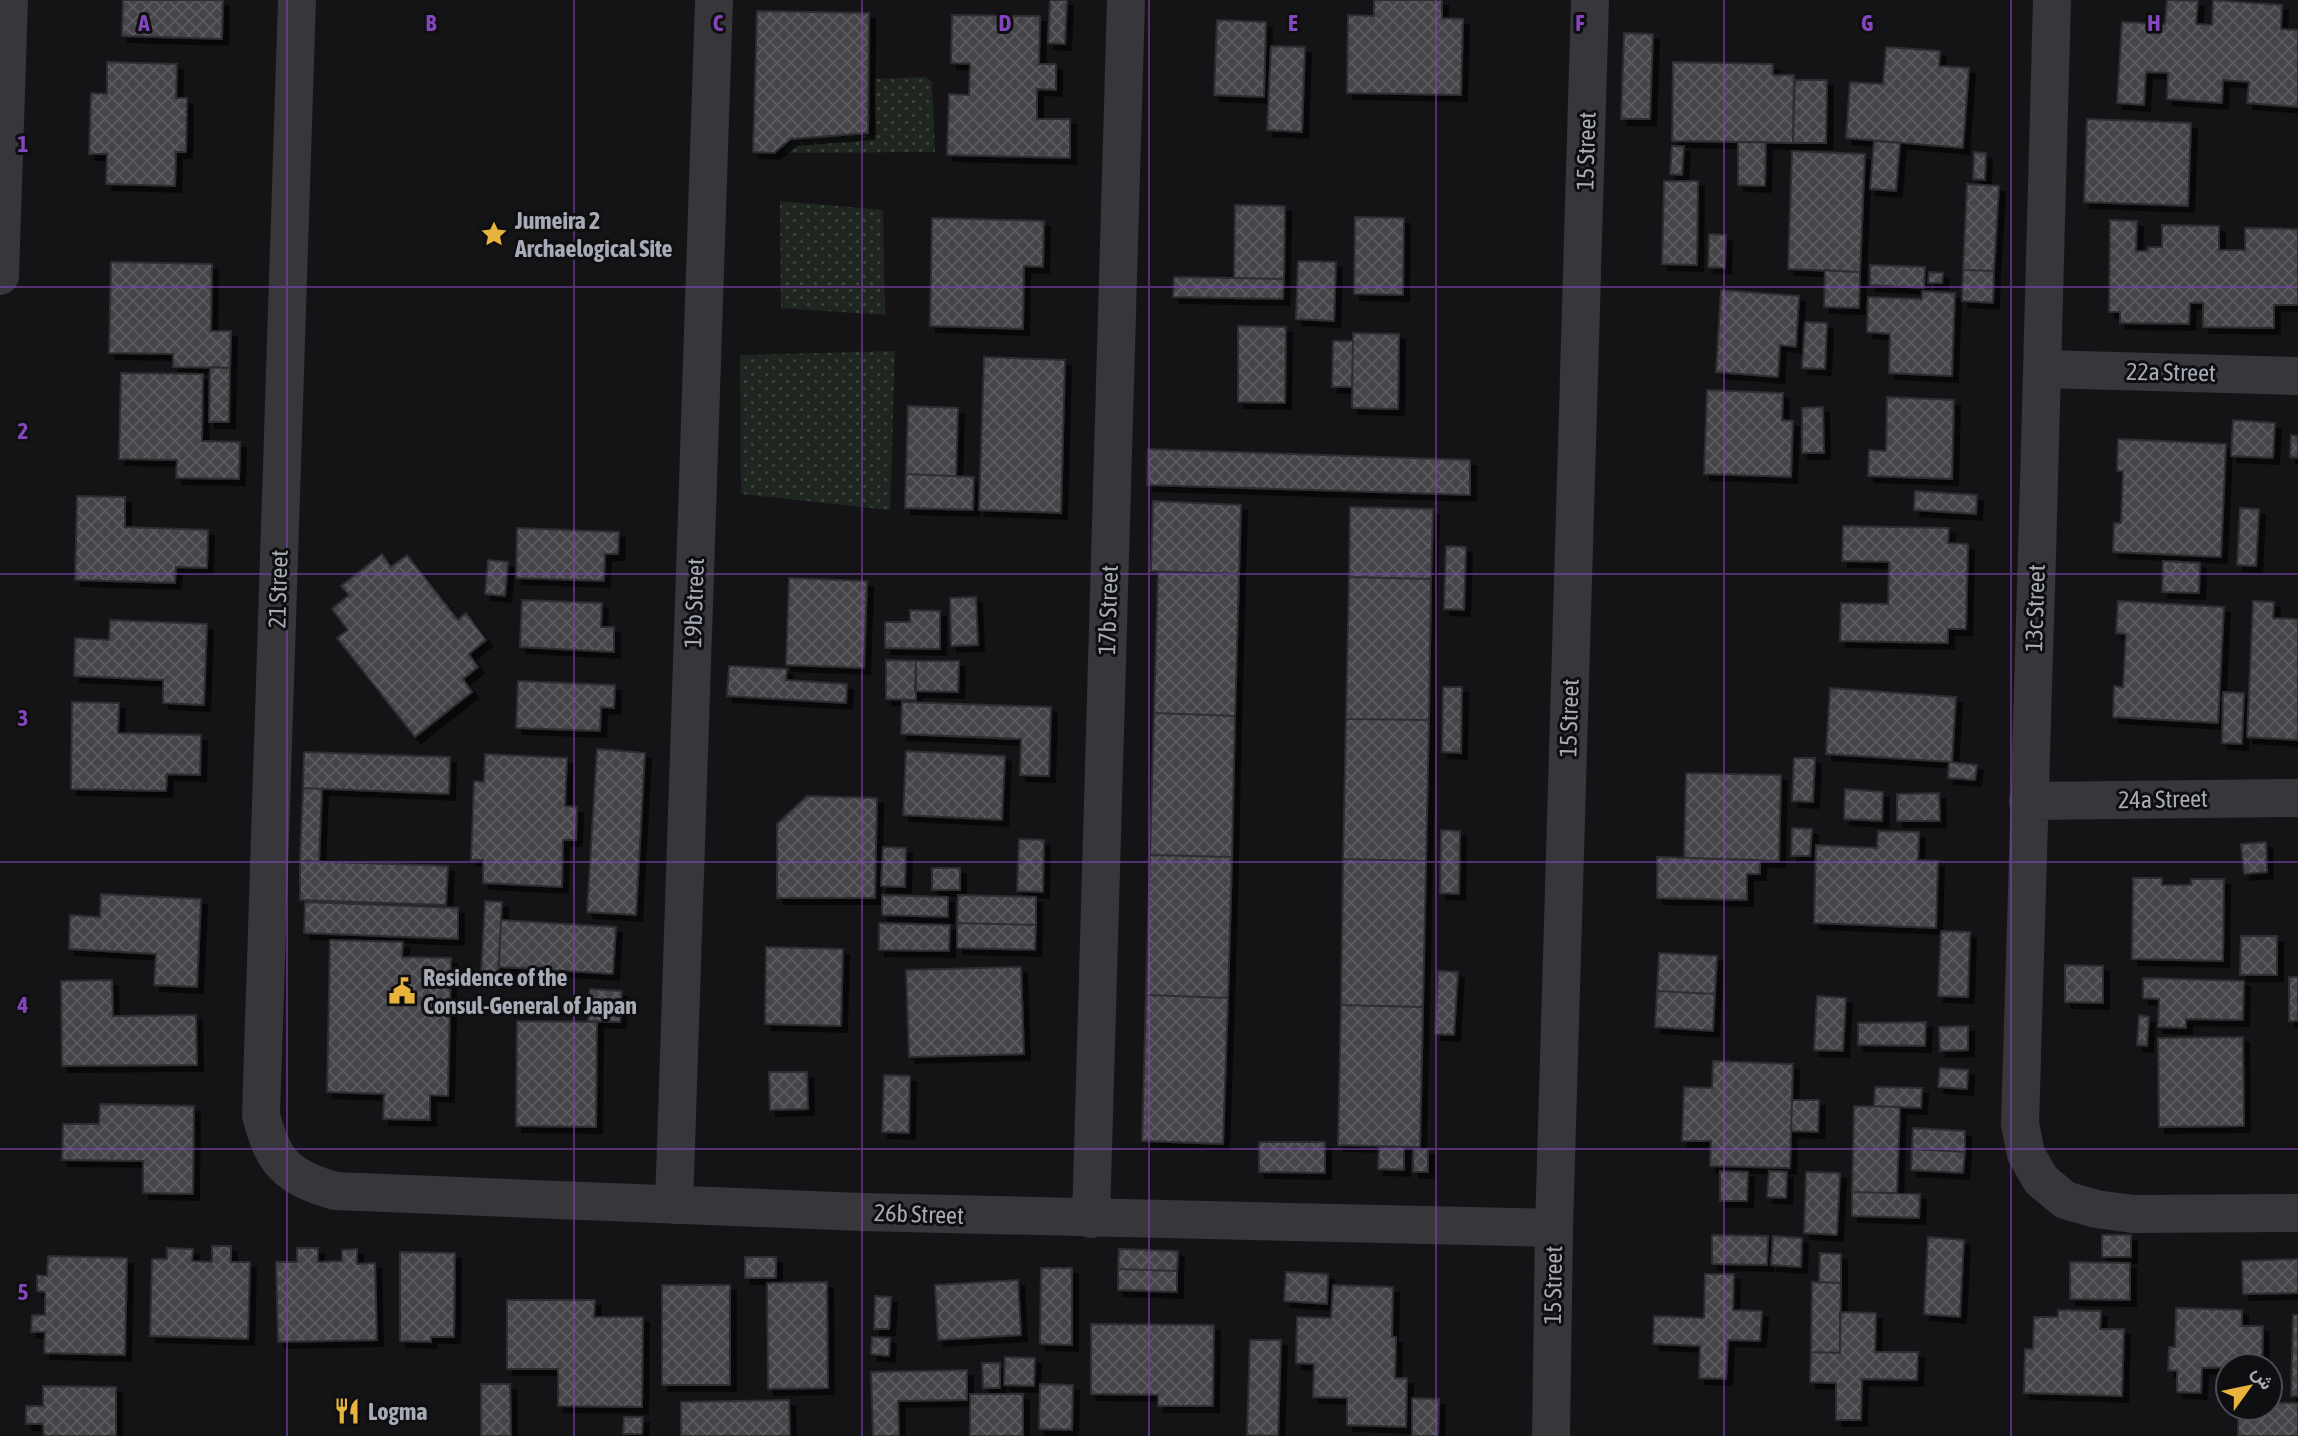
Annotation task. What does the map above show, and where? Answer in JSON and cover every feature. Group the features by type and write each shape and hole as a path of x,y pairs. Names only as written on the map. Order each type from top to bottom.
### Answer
{"street":[{"path":"0,276 9,0"},
{"name":"21 Street","path":"288,1171 275,1155 261,1115 297,0"},
{"name":"19b Street","path":"674,1205 714,0"},
{"name":"17b Street","path":"1091,1219 1126,0"},
{"name":"15 Street","path":"1551,1436 1554,1228 1590,0"},
{"name":"13c Street","path":"2052,0 2044,369 2028,801 2020,1124 2026,1154 2041,1180 2065,1200 2096,1209 2133,1214 2298,1213"},
{"name":"22a Street","path":"2044,369 2298,376"},
{"name":"24a Street","path":"2028,801 2298,798"},
{"name":"26b Street","path":"288,1171 311,1184 335,1191 1091,1219 1554,1228"}],"shaded area":[{"path":"926,77 932,82 935,152 782,153 795,139 876,135 874,79"},
{"path":"780,201 883,210 885,315 781,308"},
{"path":"895,351 890,510 741,494 740,355"}],"building":[{"path":"123,0 223,0 222,39 122,36"},
{"path":"1050,0 1067,0 1065,44 1048,43"},
{"path":"1374,0 1442,0 1442,18 1463,19 1461,95 1347,93 1348,15 1374,16"},
{"path":"2167,0 2198,1 2196,24 2212,25 2213,0 2282,5 2281,29 2298,30 2298,107 2247,103 2249,82 2223,80 2222,103 2167,99 2168,73 2146,72 2144,105 2117,103 2122,22 2165,24"},
{"path":"757,11 869,13 868,133 791,139 774,153 753,152"},
{"path":"952,15 1040,16 1039,64 1056,64 1056,90 1037,89 1037,119 1070,119 1070,158 947,155 949,94 969,95 970,64 951,63"},
{"path":"1217,20 1266,22 1264,97 1214,95"},
{"path":"1624,33 1653,34 1650,119 1621,119"},
{"path":"1271,46 1305,47 1302,132 1267,130"},
{"path":"1886,47 1940,51 1939,66 1969,68 1963,148 1846,138 1850,82 1883,84"},
{"path":"107,62 177,64 176,98 187,98 186,152 176,152 175,186 106,184 107,154 89,154 91,93 107,94"},
{"path":"1673,62 1773,64 1773,75 1794,75 1793,143 1672,141"},
{"path":"1795,80 1827,80 1826,143 1793,143"},
{"path":"2087,119 2191,123 2188,206 2084,202"},
{"path":"1874,141 1900,143 1896,191 1870,189"},
{"path":"1738,142 1766,142 1765,186 1738,185"},
{"path":"1672,146 1684,146 1682,175 1670,174"},
{"path":"1792,151 1865,154 1860,272 1788,269"},
{"path":"1974,152 1986,153 1985,180 1973,179"},
{"path":"1664,181 1698,181 1697,265 1662,264"},
{"path":"1967,184 1999,186 1994,271 1963,270"},
{"path":"1235,205 1285,206 1284,279 1234,278"},
{"path":"1355,217 1404,218 1403,295 1354,294"},
{"path":"932,218 1044,221 1043,267 1024,266 1023,329 930,326"},
{"path":"2110,220 2137,221 2136,251 2148,251 2148,247 2162,247 2162,225 2219,226 2219,250 2245,250 2245,228 2298,229 2298,305 2274,305 2274,328 2203,327 2203,303 2190,303 2189,324 2120,323 2120,312 2109,312"},
{"path":"1709,234 1726,235 1725,268 1708,267"},
{"path":"1298,261 1336,262 1334,321 1296,319"},
{"path":"111,262 212,264 211,331 231,331 230,368 173,367 173,354 109,353"},
{"path":"1870,265 1925,267 1924,288 1870,285"},
{"path":"1825,270 1860,272 1859,308 1824,307"},
{"path":"1963,270 1994,271 1993,303 1962,301"},
{"path":"1929,272 1943,273 1942,283 1928,283"},
{"path":"1174,277 1284,279 1283,299 1173,297"},
{"path":"1721,290 1799,296 1796,347 1780,345 1778,377 1716,372"},
{"path":"1922,291 1955,293 1952,376 1889,373 1890,334 1867,332 1868,297 1922,299"},
{"path":"1805,322 1827,323 1825,369 1802,368"},
{"path":"1238,326 1286,327 1285,403 1238,402"},
{"path":"1353,333 1399,334 1398,409 1352,408"},
{"path":"1333,341 1353,341 1352,387 1332,387"},
{"path":"984,357 1065,360 1061,513 979,510"},
{"path":"210,367 230,368 229,422 209,422"},
{"path":"121,373 203,374 202,441 240,442 239,479 176,478 177,460 119,459"},
{"path":"1707,390 1783,393 1782,420 1793,421 1791,477 1704,474"},
{"path":"1887,397 1954,400 1952,479 1868,476 1869,450 1886,451"},
{"path":"908,406 958,408 956,476 906,474"},
{"path":"1823,407 1824,453 1802,453 1802,408"},
{"path":"2233,420 2275,423 2273,458 2231,456"},
{"path":"2291,435 2298,436 2298,458 2290,457"},
{"path":"2118,439 2226,444 2221,557 2113,552 2114,523 2121,523 2123,471 2117,471"},
{"path":"1148,449 1470,460 1470,495 1147,485"},
{"path":"906,474 974,477 973,510 905,508"},
{"path":"1915,491 1977,495 1976,514 1914,510"},
{"path":"77,496 125,497 125,527 208,530 207,568 176,567 175,583 75,580"},
{"path":"1153,501 1241,505 1239,574 1151,571"},
{"path":"1350,507 1433,509 1431,579 1349,577"},
{"path":"2240,508 2259,509 2256,566 2237,565"},
{"path":"1843,526 1949,528 1948,543 1968,544 1966,629 1948,629 1948,643 1840,641 1841,603 1888,604 1889,562 1842,561"},
{"path":"517,528 619,532 618,554 605,554 604,581 516,578"},
{"path":"1446,546 1466,547 1464,610 1444,609"},
{"path":"382,554 391,567 407,555 458,620 466,613 486,640 469,654 478,667 463,679 472,692 415,737 337,638 348,630 332,609 349,595 341,586"},
{"path":"488,560 508,562 505,596 485,594"},
{"path":"2163,561 2200,563 2199,593 2162,592"},
{"path":"1158,572 1239,574 1235,716 1154,713"},
{"path":"1349,577 1431,579 1429,720 1346,719"},
{"path":"789,578 867,581 864,668 786,665"},
{"path":"976,597 978,645 951,646 950,598"},
{"path":"522,600 602,603 601,627 614,627 614,652 520,647"},
{"path":"2118,601 2224,607 2218,723 2113,717 2114,686 2123,687 2126,634 2116,633"},
{"path":"2253,601 2274,602 2273,618 2298,619 2298,740 2247,737"},
{"path":"910,610 940,611 940,649 885,648 885,622 910,622"},
{"path":"110,620 207,624 204,705 163,703 163,680 74,676 75,638 109,640"},
{"path":"886,660 916,661 916,700 886,699"},
{"path":"916,661 959,661 958,692 915,691"},
{"path":"729,666 787,669 786,680 847,684 846,703 727,696"},
{"path":"518,681 615,685 614,708 601,707 600,731 516,728"},
{"path":"1443,687 1462,687 1461,753 1442,752"},
{"path":"1830,688 1956,697 1952,762 1826,754"},
{"path":"2223,692 2244,693 2242,744 2222,743"},
{"path":"72,702 119,703 118,733 201,735 200,775 167,774 166,791 71,789"},
{"path":"902,702 1051,707 1049,776 1020,775 1021,739 901,734"},
{"path":"1154,713 1235,716 1232,857 1150,855"},
{"path":"1346,719 1429,720 1426,861 1343,859"},
{"path":"597,749 645,753 636,915 587,912"},
{"path":"906,751 1005,756 1002,820 903,815"},
{"path":"304,752 450,757 449,794 303,788"},
{"path":"485,754 567,758 565,806 577,807 576,840 563,840 562,887 483,883 483,860 471,860 474,781 484,782"},
{"path":"1794,758 1815,758 1813,802 1792,801"},
{"path":"1949,762 1977,765 1975,780 1948,778"},
{"path":"1686,773 1781,775 1779,861 1684,858"},
{"path":"303,788 322,789 319,862 300,861"},
{"path":"1845,789 1883,792 1882,821 1844,819"},
{"path":"1939,793 1940,821 1897,821 1897,794"},
{"path":"807,796 877,798 875,898 777,898 777,824"},
{"path":"1792,828 1812,829 1810,856 1791,856"},
{"path":"1441,830 1460,831 1459,894 1440,893"},
{"path":"1878,831 1919,832 1918,860 1938,861 1936,928 1814,923 1816,845 1877,848"},
{"path":"1019,839 1044,840 1043,892 1017,891"},
{"path":"2266,842 2267,872 2244,874 2241,844"},
{"path":"883,847 906,848 905,887 881,886"},
{"path":"1150,855 1232,857 1228,998 1146,995"},
{"path":"1657,857 1760,860 1760,874 1747,874 1747,900 1657,898"},
{"path":"1343,859 1426,861 1423,1007 1341,1005"},
{"path":"300,861 448,866 446,905 300,900"},
{"path":"932,868 960,868 960,890 932,890"},
{"path":"2133,878 2162,878 2162,885 2191,885 2191,879 2224,879 2223,961 2132,959"},
{"path":"101,894 201,899 197,987 154,985 156,954 69,949 70,915 100,917"},
{"path":"882,895 948,897 948,917 882,915"},
{"path":"958,895 1036,897 1036,925 957,923"},
{"path":"485,901 502,902 498,975 481,974"},
{"path":"305,902 458,908 458,939 304,933"},
{"path":"501,920 616,927 613,974 499,967"},
{"path":"879,923 950,925 949,951 879,950"},
{"path":"957,923 1036,925 1035,950 957,948"},
{"path":"1941,931 1970,932 1968,997 1938,996"},
{"path":"2241,936 2277,936 2277,975 2240,975"},
{"path":"330,940 403,942 402,957 451,958 448,1096 430,1095 430,1120 383,1119 384,1094 327,1092"},
{"path":"766,947 843,949 841,1026 765,1024"},
{"path":"1659,953 1717,956 1715,994 1657,991"},
{"path":"2065,965 2103,966 2103,1003 2065,1002"},
{"path":"1021,967 1024,1054 909,1057 906,970"},
{"path":"1438,971 1458,972 1454,1035 1435,1034"},
{"path":"2289,977 2298,977 2298,1021 2289,1021"},
{"path":"2143,978 2244,981 2243,1020 2186,1019 2186,1028 2158,1027 2159,999 2143,998"},
{"path":"112,980 113,1016 196,1015 197,1065 62,1066 61,981"},
{"path":"590,989 622,991 620,1022 588,1021"},
{"path":"1657,991 1715,994 1713,1031 1655,1027"},
{"path":"1146,995 1228,998 1223,1144 1142,1141"},
{"path":"1817,996 1846,998 1843,1051 1814,1050"},
{"path":"1341,1005 1423,1007 1420,1147 1338,1145"},
{"path":"2139,1015 2149,1017 2147,1046 2137,1045"},
{"path":"517,1021 597,1022 596,1127 516,1126"},
{"path":"1926,1022 1925,1046 1858,1045 1858,1023"},
{"path":"1968,1026 1968,1050 1940,1051 1939,1027"},
{"path":"2243,1037 2244,1126 2159,1127 2158,1038"},
{"path":"1713,1061 1793,1064 1790,1168 1710,1166 1711,1141 1682,1141 1684,1087 1712,1088"},
{"path":"1940,1068 1968,1070 1967,1089 1938,1087"},
{"path":"769,1072 807,1072 808,1109 770,1110"},
{"path":"884,1075 910,1076 909,1133 882,1132"},
{"path":"1875,1087 1922,1088 1921,1108 1874,1106"},
{"path":"1792,1100 1819,1100 1818,1132 1791,1131"},
{"path":"100,1104 194,1106 193,1194 143,1193 143,1161 62,1160 63,1124 99,1124"},
{"path":"1854,1106 1900,1107 1897,1193 1852,1192"},
{"path":"1913,1128 1965,1131 1965,1152 1912,1149"},
{"path":"1259,1142 1325,1142 1325,1173 1259,1172"},
{"path":"1379,1146 1404,1147 1404,1170 1378,1169"},
{"path":"1413,1149 1428,1149 1428,1172 1413,1172"},
{"path":"1912,1149 1965,1152 1963,1173 1911,1170"},
{"path":"1720,1171 1748,1172 1747,1201 1720,1201"},
{"path":"1769,1171 1787,1172 1786,1198 1767,1197"},
{"path":"1806,1172 1840,1173 1837,1235 1804,1233"},
{"path":"1852,1192 1920,1194 1919,1218 1852,1216"},
{"path":"1712,1235 1768,1236 1767,1265 1712,1264"},
{"path":"2102,1235 2131,1235 2131,1257 2102,1257"},
{"path":"1773,1236 1802,1238 1801,1267 1771,1265"},
{"path":"1928,1237 1964,1240 1960,1317 1924,1314"},
{"path":"212,1246 231,1246 231,1262 250,1262 248,1339 150,1336 152,1259 167,1259 167,1248 193,1249 192,1261 212,1262"},
{"path":"297,1248 318,1248 318,1262 342,1261 342,1250 357,1249 357,1264 375,1263 377,1340 278,1342 276,1262 297,1262"},
{"path":"1119,1249 1178,1251 1177,1271 1118,1269"},
{"path":"400,1252 455,1253 454,1337 431,1337 431,1342 400,1341"},
{"path":"1820,1253 1841,1254 1841,1283 1819,1282"},
{"path":"48,1256 127,1258 125,1355 44,1353 45,1332 31,1332 32,1315 45,1315 45,1292 37,1291 37,1275 47,1276"},
{"path":"745,1257 776,1257 776,1278 745,1278"},
{"path":"2298,1259 2298,1293 2243,1294 2242,1261"},
{"path":"2070,1262 2130,1263 2130,1300 2070,1299"},
{"path":"1041,1268 1072,1268 1072,1345 1040,1344"},
{"path":"1118,1269 1177,1271 1177,1292 1118,1290"},
{"path":"1286,1272 1328,1274 1327,1304 1284,1301"},
{"path":"1705,1274 1734,1274 1733,1310 1762,1311 1760,1341 1728,1340 1726,1379 1699,1378 1700,1346 1653,1344 1654,1316 1704,1318"},
{"path":"1018,1280 1021,1335 938,1340 935,1285"},
{"path":"827,1282 828,1388 768,1389 767,1283"},
{"path":"1812,1282 1841,1283 1840,1353 1811,1352"},
{"path":"662,1285 730,1285 730,1385 662,1385"},
{"path":"1333,1285 1393,1287 1395,1378 1407,1378 1406,1427 1347,1425 1347,1398 1313,1397 1314,1364 1296,1363 1297,1317 1331,1318"},
{"path":"875,1296 891,1297 889,1329 874,1329"},
{"path":"507,1300 595,1300 594,1317 643,1317 642,1407 558,1406 558,1369 507,1369"},
{"path":"2176,1308 2242,1310 2242,1326 2263,1326 2262,1352 2214,1352 2214,1368 2202,1368 2201,1393 2177,1392 2177,1371 2168,1370 2169,1347 2175,1347"},
{"path":"2058,1310 2101,1311 2100,1329 2124,1329 2122,1396 2024,1393 2025,1349 2033,1349 2034,1317 2058,1317"},
{"path":"1840,1312 1876,1313 1875,1352 1918,1352 1917,1380 1862,1379 1861,1420 1836,1420 1836,1383 1810,1382 1811,1352 1840,1353"},
{"path":"2293,1315 2298,1315 2298,1396 2291,1396"},
{"path":"1091,1324 1214,1325 1213,1406 1158,1406 1158,1395 1091,1394"},
{"path":"872,1337 890,1338 889,1356 871,1354"},
{"path":"1250,1340 1281,1340 1278,1436 1247,1435"},
{"path":"1005,1357 1035,1358 1034,1386 1004,1385"},
{"path":"982,1363 1000,1363 1000,1388 983,1388"},
{"path":"967,1370 967,1400 898,1401 899,1436 873,1436 871,1372"},
{"path":"481,1384 510,1384 511,1436 481,1436"},
{"path":"1040,1384 1073,1385 1072,1430 1039,1429"},
{"path":"43,1386 116,1387 116,1436 44,1436 43,1424 26,1424 26,1406 43,1406"},
{"path":"970,1394 1023,1394 1023,1436 970,1436"},
{"path":"1412,1398 1439,1399 1438,1436 1412,1436"},
{"path":"789,1400 790,1436 681,1436 681,1402"},
{"path":"2284,1403 2298,1403 2298,1436 2238,1436 2238,1422 2284,1422"},
{"path":"624,1417 643,1417 642,1434 623,1434"}],"place":[{"name":"Jumeira 2 Archaelogical Site","path":"494,234"},
{"name":"Residence of the Consul-General of Japan","path":"402,991"},
{"name":"Logma","path":"347,1411"}]}
